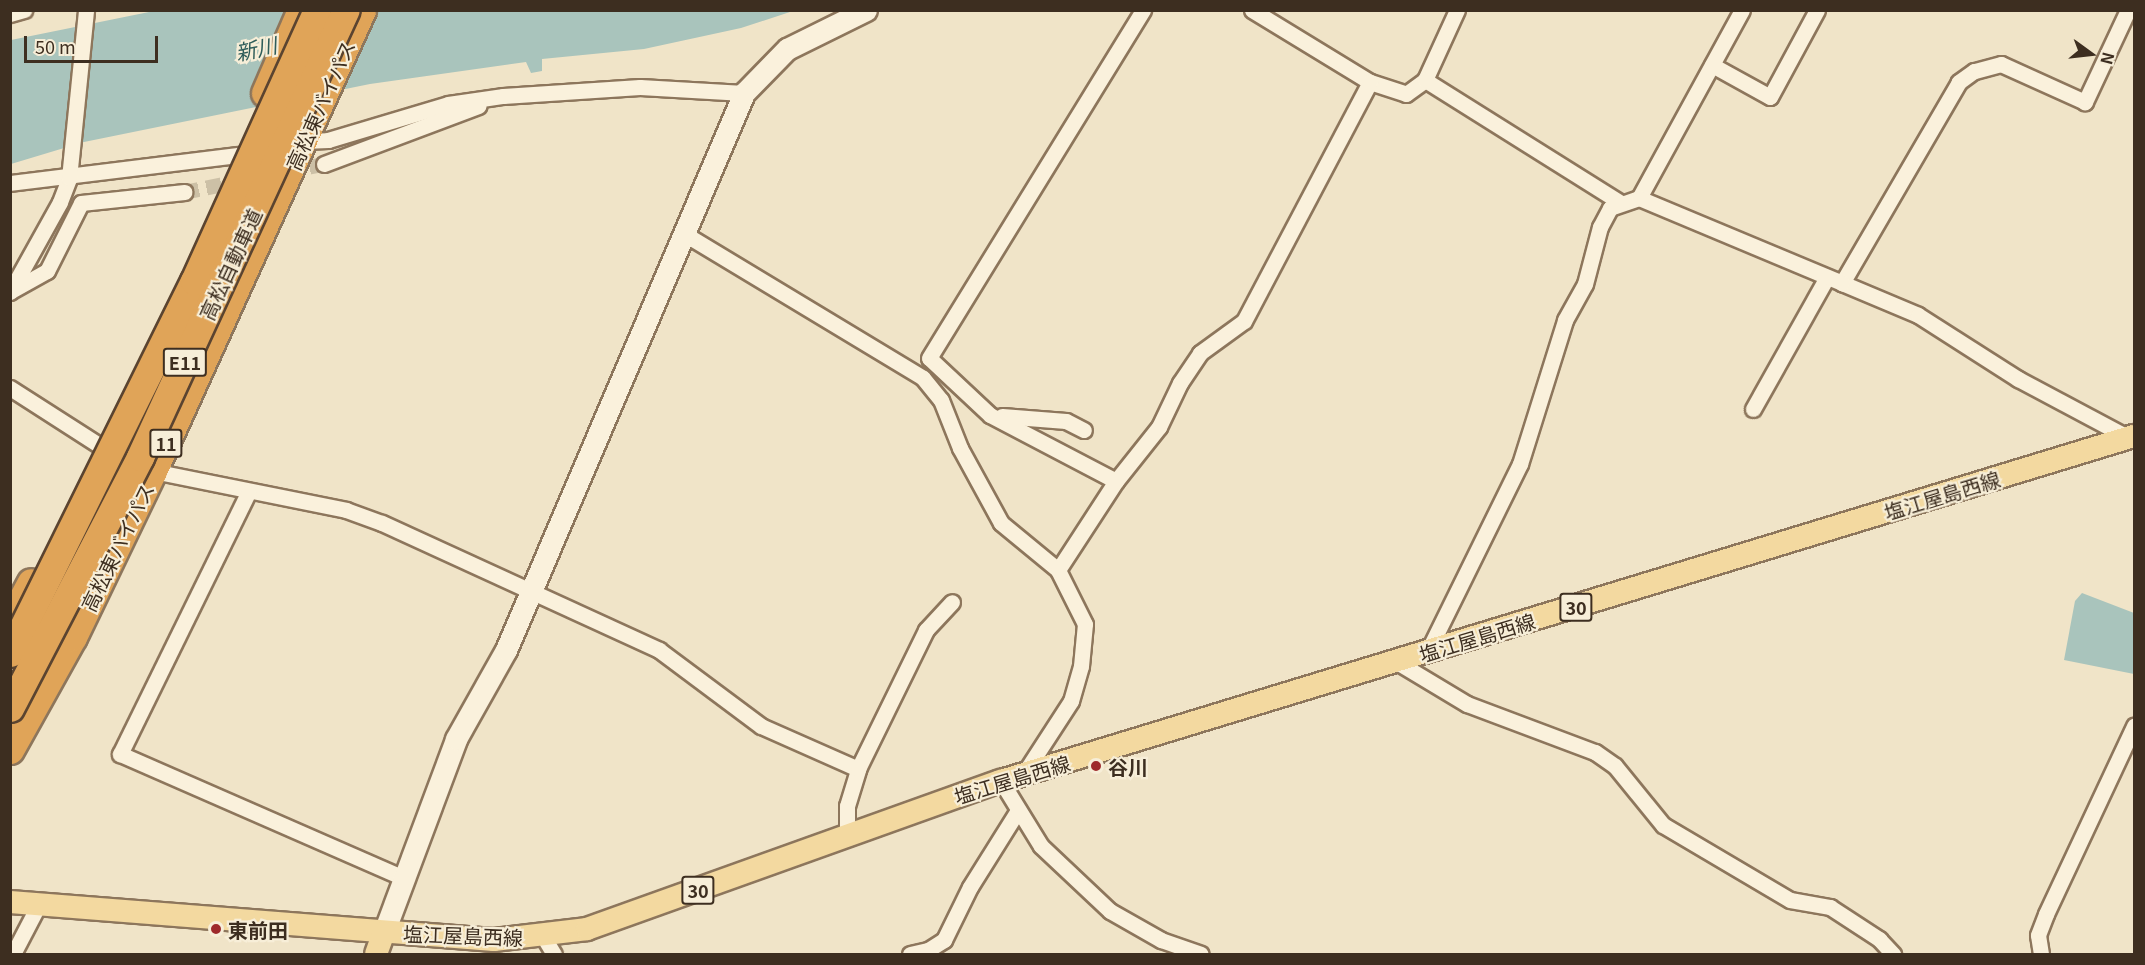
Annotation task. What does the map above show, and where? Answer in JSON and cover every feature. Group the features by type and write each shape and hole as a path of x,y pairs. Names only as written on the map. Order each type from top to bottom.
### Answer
{"highway":[{"path":"10,621 102,447 185,276 301,10"},
{"name":"高松自動車道","path":"10,653 194,281 317,10"},
{"name":"高松自動車道","path":"10,708 140,457 346,10"},
{"name":"高松東バイパス","path":"10,750 73,637 153,471 362,10"}],"main road":[{"name":"塩江屋島西線","path":"10,902 548,945 847,834 1013,778 2132,437"},
{"path":"376,954 384,932"}],"street":[{"path":"10,14 24,10"},
{"path":"11,292 60,202 70,171 86,10"},
{"path":"384,932 456,739 506,650 744,93 787,49 866,10"},
{"path":"1116,480 990,415 929,358 1143,10"},
{"path":"1252,10 1370,82 1406,94 1425,80 1457,10"},
{"path":"1639,198 1742,10"},
{"path":"1712,65 1770,97 1817,10"},
{"path":"1842,283 1959,82 1974,71 2001,64 2085,102 2128,10"},
{"path":"1425,80 1621,203"},
{"path":"1059,570 1116,480 1159,427 1180,383 1200,353 1244,321 1370,82"},
{"path":"306,136 328,140 448,104 503,96 640,87 744,93"},
{"path":"324,164 503,96"},
{"path":"10,183 70,171 161,162 242,145"},
{"path":"11,292 47,271 81,203 184,192"},
{"path":"1427,653 1520,464 1565,320 1585,284 1600,226 1610,208 1621,203 1639,198 1918,315 2018,379 2132,437"},
{"path":"683,233 923,378 974,413 1066,421 1084,430"},
{"path":"1753,409 1827,277"},
{"path":"910,954 928,950 944,940 970,887 1014,808 1013,778 1071,701 1081,666 1085,624 1059,570 1001,523 960,448 941,400 923,378"},
{"path":"10,388 102,447 153,471 248,493 346,510 373,520 658,650 761,726 858,769"},
{"path":"248,493 120,754 404,878"},
{"path":"847,834 847,806 858,769 926,630 952,602"},
{"path":"1397,662 1467,704 1595,752 1615,766 1663,825 1790,900 1830,906 1879,939 1893,954"},
{"path":"2041,954 2038,935 2046,914 2134,726"},
{"path":"1014,808 1066,872 1110,911 1161,940 1201,954"},
{"path":"13,954 39,904"}],"water":[{"name":"新川","path":"154,11 793,11 741,28 644,49 542,59 542,71 531,73 526,62 370,84 84,142 11,164 11,40"},
{"path":"2082,593 2134,613 2134,674 2064,660 2075,601"}],"tunnel":[{"path":"287,171 324,164"},
{"path":"184,192 243,180"}],"place":[{"name":"谷川","path":"1096,766"},
{"name":"東前田","path":"216,929"}]}
